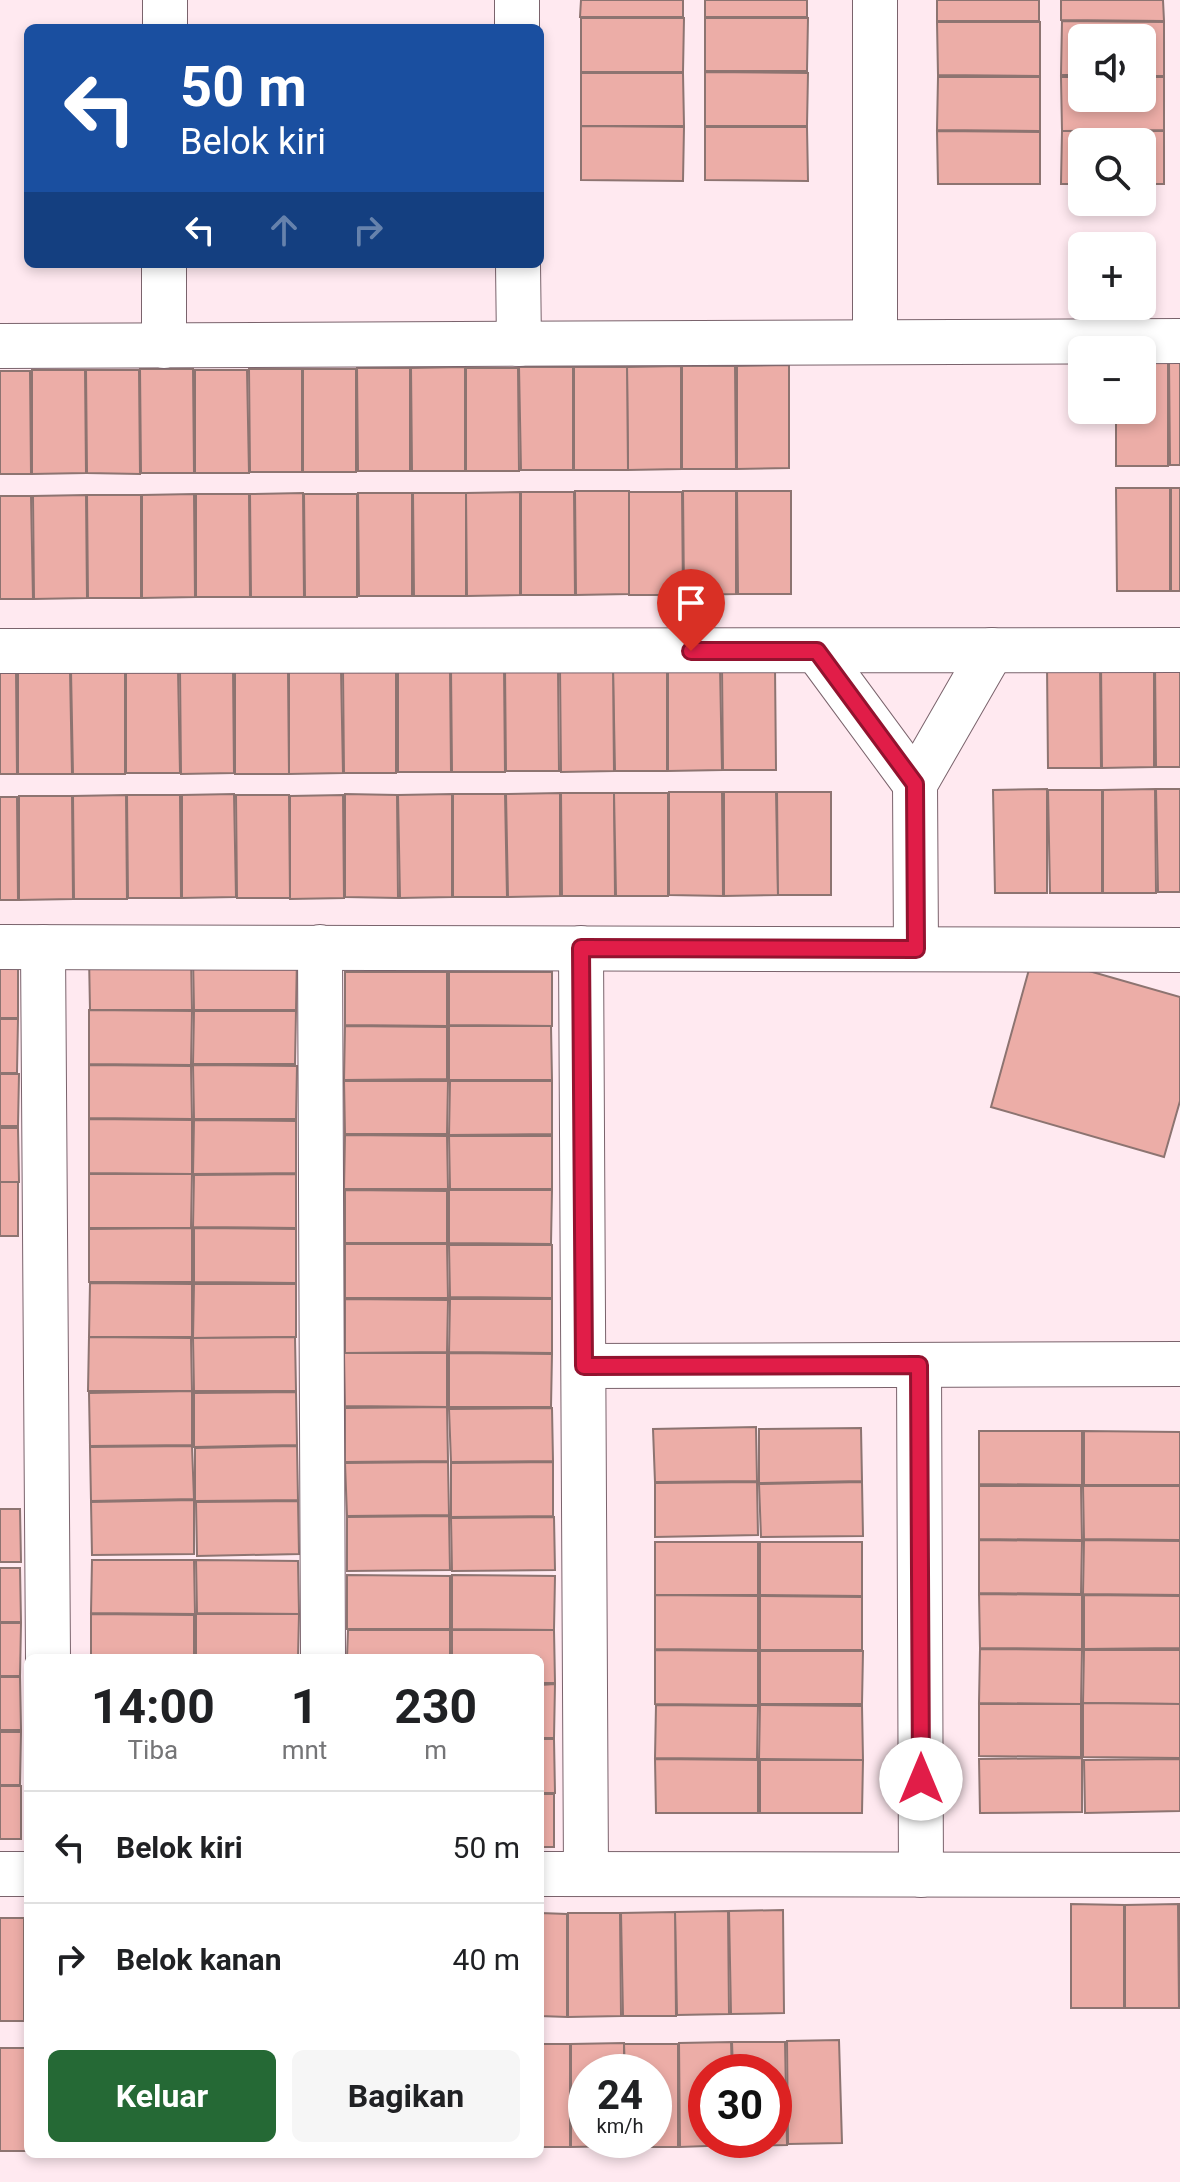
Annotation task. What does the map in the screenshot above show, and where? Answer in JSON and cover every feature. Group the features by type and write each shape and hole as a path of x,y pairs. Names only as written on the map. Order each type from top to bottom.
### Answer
{"street":[{"path":"165,0 165,24"},
{"path":"517,0 517,24"},
{"path":"875,0 875,342"},
{"path":"164,268 164,346"},
{"path":"518,268 519,344"},
{"path":"0,346 1180,341"},
{"path":"916,949 915,784 992,650"},
{"path":"0,651 1180,650"},
{"path":"817,651 915,784"},
{"path":"0,947 1180,950"},
{"path":"43,947 48,1654"},
{"path":"320,947 323,1654"},
{"path":"581,948 586,1874"},
{"path":"584,1366 1180,1364"},
{"path":"919,1365 921,1875"},
{"path":"0,1874 24,1874"},
{"path":"544,1874 1180,1875"}],"building":[{"path":"581,0 683,0 683,17 580,17"},
{"path":"705,0 807,0 807,17 705,17"},
{"path":"937,0 1039,0 1039,21 937,21"},
{"path":"1061,0 1163,0 1164,21 1061,20"},
{"path":"581,18 684,18 683,72 581,72"},
{"path":"705,18 808,18 807,71 705,71"},
{"path":"1062,21 1164,22 1164,76 1156,76 1156,24 1068,24 1068,75 1061,75"},
{"path":"937,22 1040,22 1040,76 938,75"},
{"path":"705,72 808,73 807,126 705,126"},
{"path":"581,73 683,73 684,126 581,126"},
{"path":"938,77 1040,77 1040,131 937,130"},
{"path":"1061,77 1068,77 1068,112 1156,112 1156,77 1164,77 1164,130 1068,128 1068,131 1062,131"},
{"path":"581,126 684,127 683,181 581,180"},
{"path":"705,127 807,127 808,181 705,180"},
{"path":"937,131 1040,132 1040,184 938,184"},
{"path":"1062,131 1068,131 1068,184 1061,184"},
{"path":"1156,131 1164,131 1164,184 1156,184"},
{"path":"1169,362 1180,362 1180,465 1170,465"},
{"path":"1156,363 1168,363 1168,466 1116,466 1116,424 1156,424"},
{"path":"789,365 789,468 737,469 737,366"},
{"path":"681,366 681,469 628,470 627,367"},
{"path":"682,366 735,366 736,469 682,469"},
{"path":"465,367 465,471 412,471 411,368"},
{"path":"519,367 573,367 573,470 521,470"},
{"path":"574,367 627,367 628,470 574,470"},
{"path":"357,368 410,368 410,471 358,471"},
{"path":"466,368 518,368 519,471 466,471"},
{"path":"140,369 193,369 194,473 141,473"},
{"path":"249,369 302,369 302,472 250,472"},
{"path":"303,369 356,369 356,472 303,472"},
{"path":"32,370 85,370 86,473 32,474"},
{"path":"86,370 139,370 140,474 87,473"},
{"path":"195,370 247,370 249,473 195,473"},
{"path":"0,371 30,371 31,474 0,474"},
{"path":"1116,488 1170,488 1170,591 1117,591"},
{"path":"1171,488 1180,488 1180,591 1171,591"},
{"path":"575,491 629,491 629,594 576,595"},
{"path":"683,491 736,491 736,594 684,595"},
{"path":"737,491 791,491 791,594 738,594"},
{"path":"520,492 520,595 467,596 466,493"},
{"path":"521,492 574,492 575,595 521,595"},
{"path":"629,492 682,492 683,595 629,595"},
{"path":"303,493 304,597 251,597 250,494"},
{"path":"358,493 412,493 412,596 359,596"},
{"path":"413,493 466,493 466,596 414,596"},
{"path":"194,494 195,597 142,598 142,495"},
{"path":"196,494 249,494 250,597 196,597"},
{"path":"304,494 357,494 357,597 305,597"},
{"path":"86,495 87,598 34,599 33,496"},
{"path":"87,495 141,495 141,598 88,598"},
{"path":"0,496 31,496 33,599 0,599"},
{"path":"1101,664 1154,664 1154,767 1102,768"},
{"path":"1155,664 1180,664 1180,767 1156,767"},
{"path":"1047,665 1100,665 1101,768 1048,768"},
{"path":"720,667 722,770 668,771 668,668"},
{"path":"722,667 775,667 776,770 723,770"},
{"path":"504,668 505,772 452,772 451,669"},
{"path":"505,668 558,668 559,771 506,771"},
{"path":"613,668 667,668 667,771 615,771"},
{"path":"613,668 614,771 561,772 560,669"},
{"path":"396,669 396,773 344,773 343,670"},
{"path":"398,669 450,669 451,772 398,772"},
{"path":"126,670 178,670 180,773 126,773"},
{"path":"180,670 233,670 234,773 181,774"},
{"path":"289,670 341,670 343,773 289,774"},
{"path":"0,671 16,671 17,774 0,774"},
{"path":"18,671 70,671 72,774 18,774"},
{"path":"71,671 125,671 125,774 73,774"},
{"path":"235,671 288,671 289,774 235,774"},
{"path":"1047,789 1047,893 995,893 993,790"},
{"path":"1155,789 1156,893 1103,893 1103,790"},
{"path":"1156,789 1180,789 1180,892 1158,892"},
{"path":"1048,790 1102,790 1102,893 1050,893"},
{"path":"669,792 722,792 723,896 669,895"},
{"path":"724,792 776,792 778,895 724,896"},
{"path":"777,792 831,792 831,895 778,895"},
{"path":"560,793 560,896 508,897 506,794"},
{"path":"561,793 614,793 615,896 562,896"},
{"path":"614,793 668,793 668,896 616,896"},
{"path":"234,794 236,897 182,898 182,795"},
{"path":"345,794 397,795 398,898 345,897"},
{"path":"452,794 452,897 400,898 398,795"},
{"path":"453,794 505,794 507,897 453,897"},
{"path":"126,795 127,899 74,899 73,796"},
{"path":"127,795 180,795 181,898 128,898"},
{"path":"236,795 289,795 290,898 237,898"},
{"path":"343,795 344,898 290,899 290,796"},
{"path":"19,796 72,796 73,899 19,900"},
{"path":"0,797 17,797 18,900 0,900"},
{"path":"1033,955 1180,997 1180,1101 1164,1157 991,1107"},
{"path":"89,956 191,956 192,1010 90,1010"},
{"path":"193,957 297,957 296,1010 194,1010"},
{"path":"0,964 18,964 18,1018 0,1018"},
{"path":"345,972 447,972 447,1026 345,1025"},
{"path":"449,972 552,972 552,1026 449,1025"},
{"path":"89,1010 192,1011 191,1065 89,1064"},
{"path":"194,1011 296,1011 295,1064 193,1064"},
{"path":"0,1019 18,1019 17,1073 0,1073"},
{"path":"345,1026 447,1027 447,1079 344,1080"},
{"path":"449,1026 551,1026 552,1080 449,1080"},
{"path":"89,1065 191,1066 192,1119 89,1118"},
{"path":"193,1065 297,1066 296,1119 194,1119"},
{"path":"0,1074 19,1074 18,1126 0,1126"},
{"path":"344,1081 448,1081 447,1134 345,1134"},
{"path":"450,1081 552,1081 552,1134 449,1135"},
{"path":"89,1119 192,1120 192,1174 89,1173"},
{"path":"194,1120 296,1121 296,1173 193,1174"},
{"path":"0,1128 18,1128 19,1182 0,1182"},
{"path":"345,1135 447,1136 448,1189 344,1189"},
{"path":"449,1136 552,1136 552,1189 450,1189"},
{"path":"89,1174 192,1174 191,1228 89,1228"},
{"path":"296,1174 296,1228 193,1227 194,1175"},
{"path":"0,1182 18,1182 18,1236 0,1236"},
{"path":"345,1190 447,1191 447,1243 345,1243"},
{"path":"449,1190 552,1190 551,1244 449,1243"},
{"path":"192,1228 192,1282 89,1282 89,1229"},
{"path":"194,1228 296,1229 296,1283 194,1282"},
{"path":"345,1244 447,1244 448,1298 345,1298"},
{"path":"449,1245 552,1245 552,1298 450,1297"},
{"path":"90,1283 192,1284 192,1337 89,1337"},
{"path":"194,1284 296,1284 296,1337 193,1338"},
{"path":"345,1299 448,1300 447,1352 345,1353"},
{"path":"450,1299 552,1299 552,1353 449,1352"},
{"path":"89,1337 191,1338 192,1391 88,1391"},
{"path":"295,1337 296,1391 194,1391 193,1338"},
{"path":"344,1353 447,1353 447,1407 345,1406"},
{"path":"449,1353 552,1354 551,1407 449,1407"},
{"path":"192,1391 192,1445 90,1446 89,1393"},
{"path":"296,1392 297,1445 194,1447 194,1393"},
{"path":"447,1407 448,1461 345,1462 345,1408"},
{"path":"552,1408 553,1461 451,1462 449,1409"},
{"path":"756,1427 757,1481 655,1482 653,1429"},
{"path":"861,1428 862,1481 759,1483 759,1429"},
{"path":"979,1431 1082,1431 1082,1485 979,1484"},
{"path":"1084,1431 1180,1432 1180,1485 1084,1485"},
{"path":"192,1446 194,1499 91,1501 90,1447"},
{"path":"297,1446 298,1500 195,1501 195,1448"},
{"path":"448,1462 449,1515 347,1516 345,1463"},
{"path":"553,1462 553,1516 451,1517 451,1463"},
{"path":"757,1482 758,1535 655,1537 655,1483"},
{"path":"862,1482 863,1536 761,1537 759,1484"},
{"path":"979,1486 1081,1486 1082,1540 979,1539"},
{"path":"1083,1486 1180,1486 1180,1540 1084,1539"},
{"path":"194,1500 194,1554 92,1555 91,1502"},
{"path":"298,1501 299,1554 197,1556 196,1502"},
{"path":"0,1509 20,1509 21,1562 0,1562"},
{"path":"449,1516 450,1570 347,1571 347,1517"},
{"path":"554,1517 555,1570 452,1571 451,1518"},
{"path":"979,1540 1082,1541 1081,1594 979,1593"},
{"path":"1084,1540 1180,1541 1180,1595 1083,1594"},
{"path":"655,1542 758,1542 758,1595 655,1595"},
{"path":"760,1542 862,1542 862,1596 760,1595"},
{"path":"92,1560 194,1560 195,1614 91,1613"},
{"path":"196,1560 298,1561 299,1614 197,1613"},
{"path":"0,1568 20,1568 21,1622 0,1622"},
{"path":"347,1575 450,1576 450,1629 347,1629"},
{"path":"452,1575 555,1576 554,1630 452,1629"},
{"path":"979,1594 1082,1595 1082,1649 980,1648"},
{"path":"655,1595 758,1596 758,1650 655,1649"},
{"path":"1084,1595 1180,1596 1180,1648 1084,1649"},
{"path":"760,1596 862,1597 862,1650 760,1650"},
{"path":"91,1614 194,1615 194,1654 91,1654"},
{"path":"196,1614 299,1614 298,1654 196,1654"},
{"path":"0,1623 21,1623 20,1676 0,1676"},
{"path":"348,1630 450,1630 450,1654 347,1654"},
{"path":"452,1630 554,1630 555,1683 544,1683 544,1654 452,1654"},
{"path":"980,1649 1082,1650 1081,1704 979,1703"},
{"path":"655,1650 758,1651 758,1705 655,1704"},
{"path":"1084,1650 1180,1650 1180,1704 1083,1703"},
{"path":"760,1651 863,1651 862,1704 760,1704"},
{"path":"0,1677 20,1677 21,1730 0,1730"},
{"path":"555,1684 554,1738 544,1738 544,1685"},
{"path":"1083,1703 1180,1704 1180,1758 1083,1757"},
{"path":"979,1704 1081,1704 1081,1757 979,1756"},
{"path":"656,1705 758,1706 757,1759 655,1758"},
{"path":"760,1705 862,1706 863,1760 759,1759"},
{"path":"0,1732 21,1732 20,1785 0,1785"},
{"path":"544,1739 554,1739 555,1793 544,1793"},
{"path":"1082,1758 1082,1812 980,1813 979,1759"},
{"path":"655,1759 758,1760 758,1813 656,1813"},
{"path":"1180,1759 1180,1811 1085,1813 1084,1760"},
{"path":"760,1760 863,1760 862,1813 760,1813"},
{"path":"0,1786 21,1786 21,1839 0,1839"},
{"path":"544,1794 554,1794 554,1847 544,1847"},
{"path":"1071,1904 1124,1905 1124,2008 1071,2008"},
{"path":"1178,1904 1179,2008 1125,2008 1125,1905"},
{"path":"1180,1904 1180,2008 1179,2008"},
{"path":"783,1910 784,2013 731,2014 729,1911"},
{"path":"728,1911 729,2014 677,2015 675,1912"},
{"path":"675,1912 676,2016 623,2016 621,1913"},
{"path":"544,1913 567,1914 567,2017 544,2016"},
{"path":"568,1913 620,1913 621,2016 568,2017"},
{"path":"0,1918 24,1918 24,2021 0,2021"},
{"path":"839,2040 842,2143 792,2144 792,2054 787,2054 787,2041"},
{"path":"731,2042 731,2054 688,2054 688,2147 680,2147 679,2043"},
{"path":"732,2042 785,2042 785,2054 732,2054"},
{"path":"624,2043 624,2054 571,2054 571,2044"},
{"path":"544,2044 570,2044 568,2147 544,2147"},
{"path":"624,2044 678,2044 678,2147 672,2147 672,2054 624,2054"},
{"path":"0,2048 24,2048 24,2151 0,2151"}],"route":[{"path":"691,651 817,651 915,784 916,949 581,948 584,1366 919,1365 921,1779"}]}
